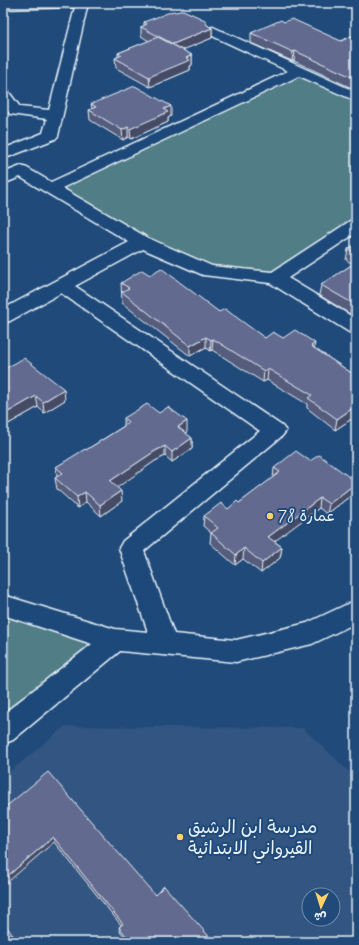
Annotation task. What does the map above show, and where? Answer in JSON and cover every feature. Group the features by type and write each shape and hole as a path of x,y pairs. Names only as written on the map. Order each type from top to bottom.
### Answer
{"street":[{"path":"3,5 77,3"},
{"path":"3,154 50,136 82,3"},
{"path":"213,31 356,97"},
{"path":"50,188 299,71"},
{"path":"3,94 15,111 55,115"},
{"path":"3,179 21,171 142,242 209,272 275,278 356,328"},
{"path":"275,278 356,225"},
{"path":"3,317 142,242"},
{"path":"62,284 274,431 131,548 165,644"},
{"path":"3,605 115,640 236,651 312,633 356,611"},
{"path":"3,731 115,640"}],"shaded area":[{"name":"مدرسة ابن الرشيق القيرواني الابتدائية","path":"65,726 303,728 356,778 356,942 3,942 3,777"}],"green space":[{"path":"299,71 356,97 356,225 275,278 209,271 50,188"},
{"path":"3,605 115,640 3,731"}],"building":[{"path":"183,10 205,20 207,25 212,28 173,44 141,27 147,24 144,22 173,11 176,12"},
{"path":"292,19 341,41 356,34 356,79 251,33 281,20 284,22"},
{"path":"158,37 192,55 186,58 190,60 149,77 115,58 122,55 118,53"},
{"path":"135,86 171,106 164,109 168,112 130,129 128,127 122,130 89,110 96,107 91,104"},
{"path":"356,244 356,254 348,249"},
{"path":"356,262 356,301 352,303 321,285"},
{"path":"161,268 219,312 225,309 265,338 273,332 283,338 295,330 315,343 311,346 356,376 356,406 337,419 308,398 312,395 268,369 264,371 213,339 211,340 206,337 190,346 122,292 129,288 121,283 142,270 150,275"},
{"path":"24,358 64,389 43,402 36,396 3,415 3,376 5,375 3,374 3,370"},
{"path":"147,404 159,413 168,407 187,421 178,427 192,438 172,452 165,446 155,451 110,481 121,491 100,505 85,492 77,497 55,478 63,473 56,467 129,423 124,418"},
{"name":"عمارة 78","path":"296,451 310,461 319,455 356,483 329,504 320,498 268,537 282,547 262,563 244,548 236,555 211,533 218,528 204,516 221,503 228,509 237,501 239,503 280,472 274,468"},
{"path":"48,772 155,895 164,886 214,942 131,942 119,927 123,924 53,837 3,880 3,809"},
{"path":"3,922 18,942 3,942"}],"place":[{"name":"عمارة 78","path":"270,516"},
{"name":"مدرسة ابن الرشيق القيرواني الابتدائية","path":"180,837"}]}
